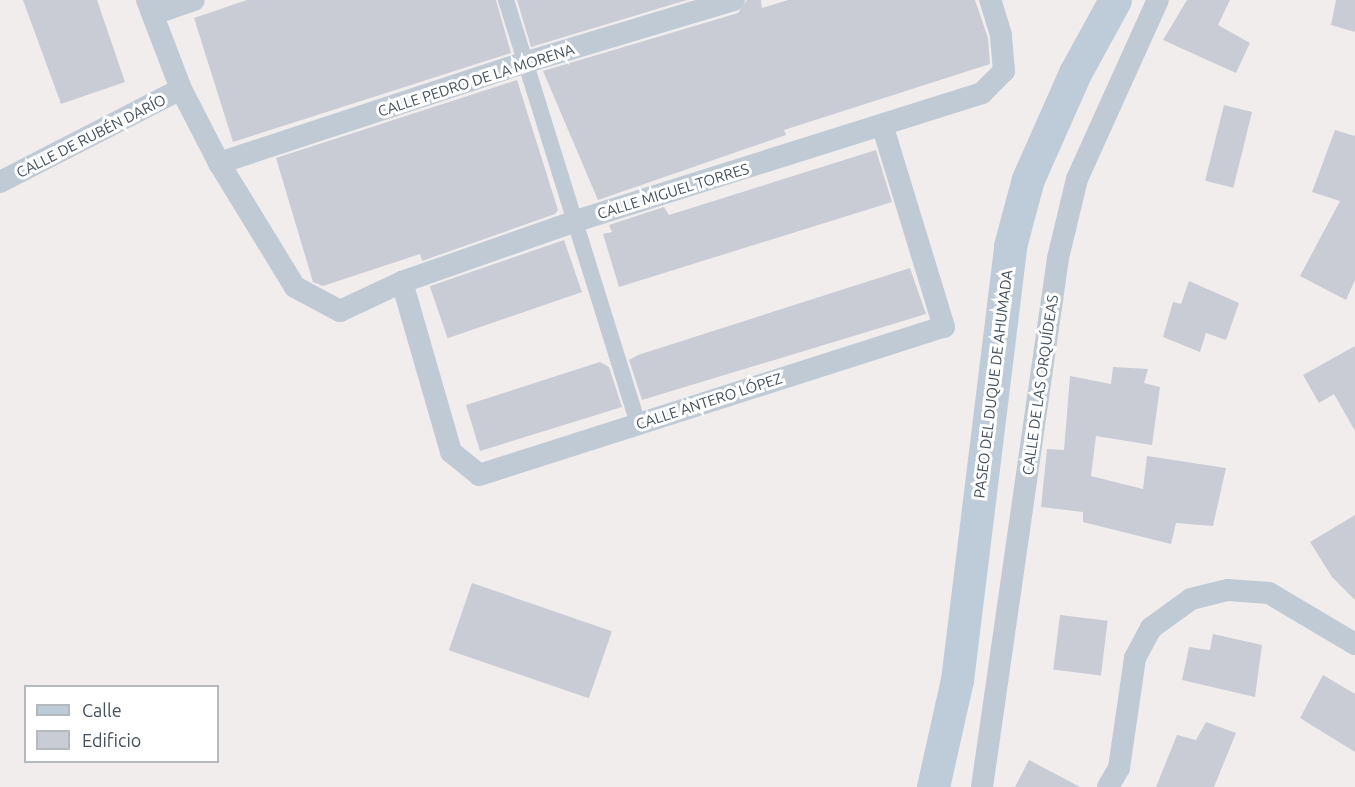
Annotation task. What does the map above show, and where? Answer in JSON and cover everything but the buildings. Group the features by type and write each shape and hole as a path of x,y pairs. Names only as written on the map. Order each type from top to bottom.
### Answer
{"main road":[{"name":"PASEO DEL DUQUE DE AHUMADA","path":"933,787 957,680 1010,246 1028,179 1075,73 1115,0"}],"street":[{"path":"194,0 150,7 182,89 219,164"},
{"path":"506,0 638,424"},
{"name":"CALLE PEDRO DE LA MORENA","path":"219,164 527,62 734,0"},
{"name":"CALLE MIGUEL TORRES","path":"219,164 295,287 340,311 402,282 576,221 883,127 982,93 1004,71 1001,35 990,0"},
{"name":"CALLE DE LAS ORQUÍDEAS","path":"981,787 1058,258 1077,178 1158,0"},
{"name":"CALLE DE RUBÉN DARÍO","path":"0,182 182,89"},
{"name":"CALLE ANTERO LÓPEZ","path":"402,282 451,452 479,475 944,327 883,127"},
{"path":"1108,787 1119,768 1135,658 1151,628 1191,599 1228,590 1269,593 1355,644"}]}
